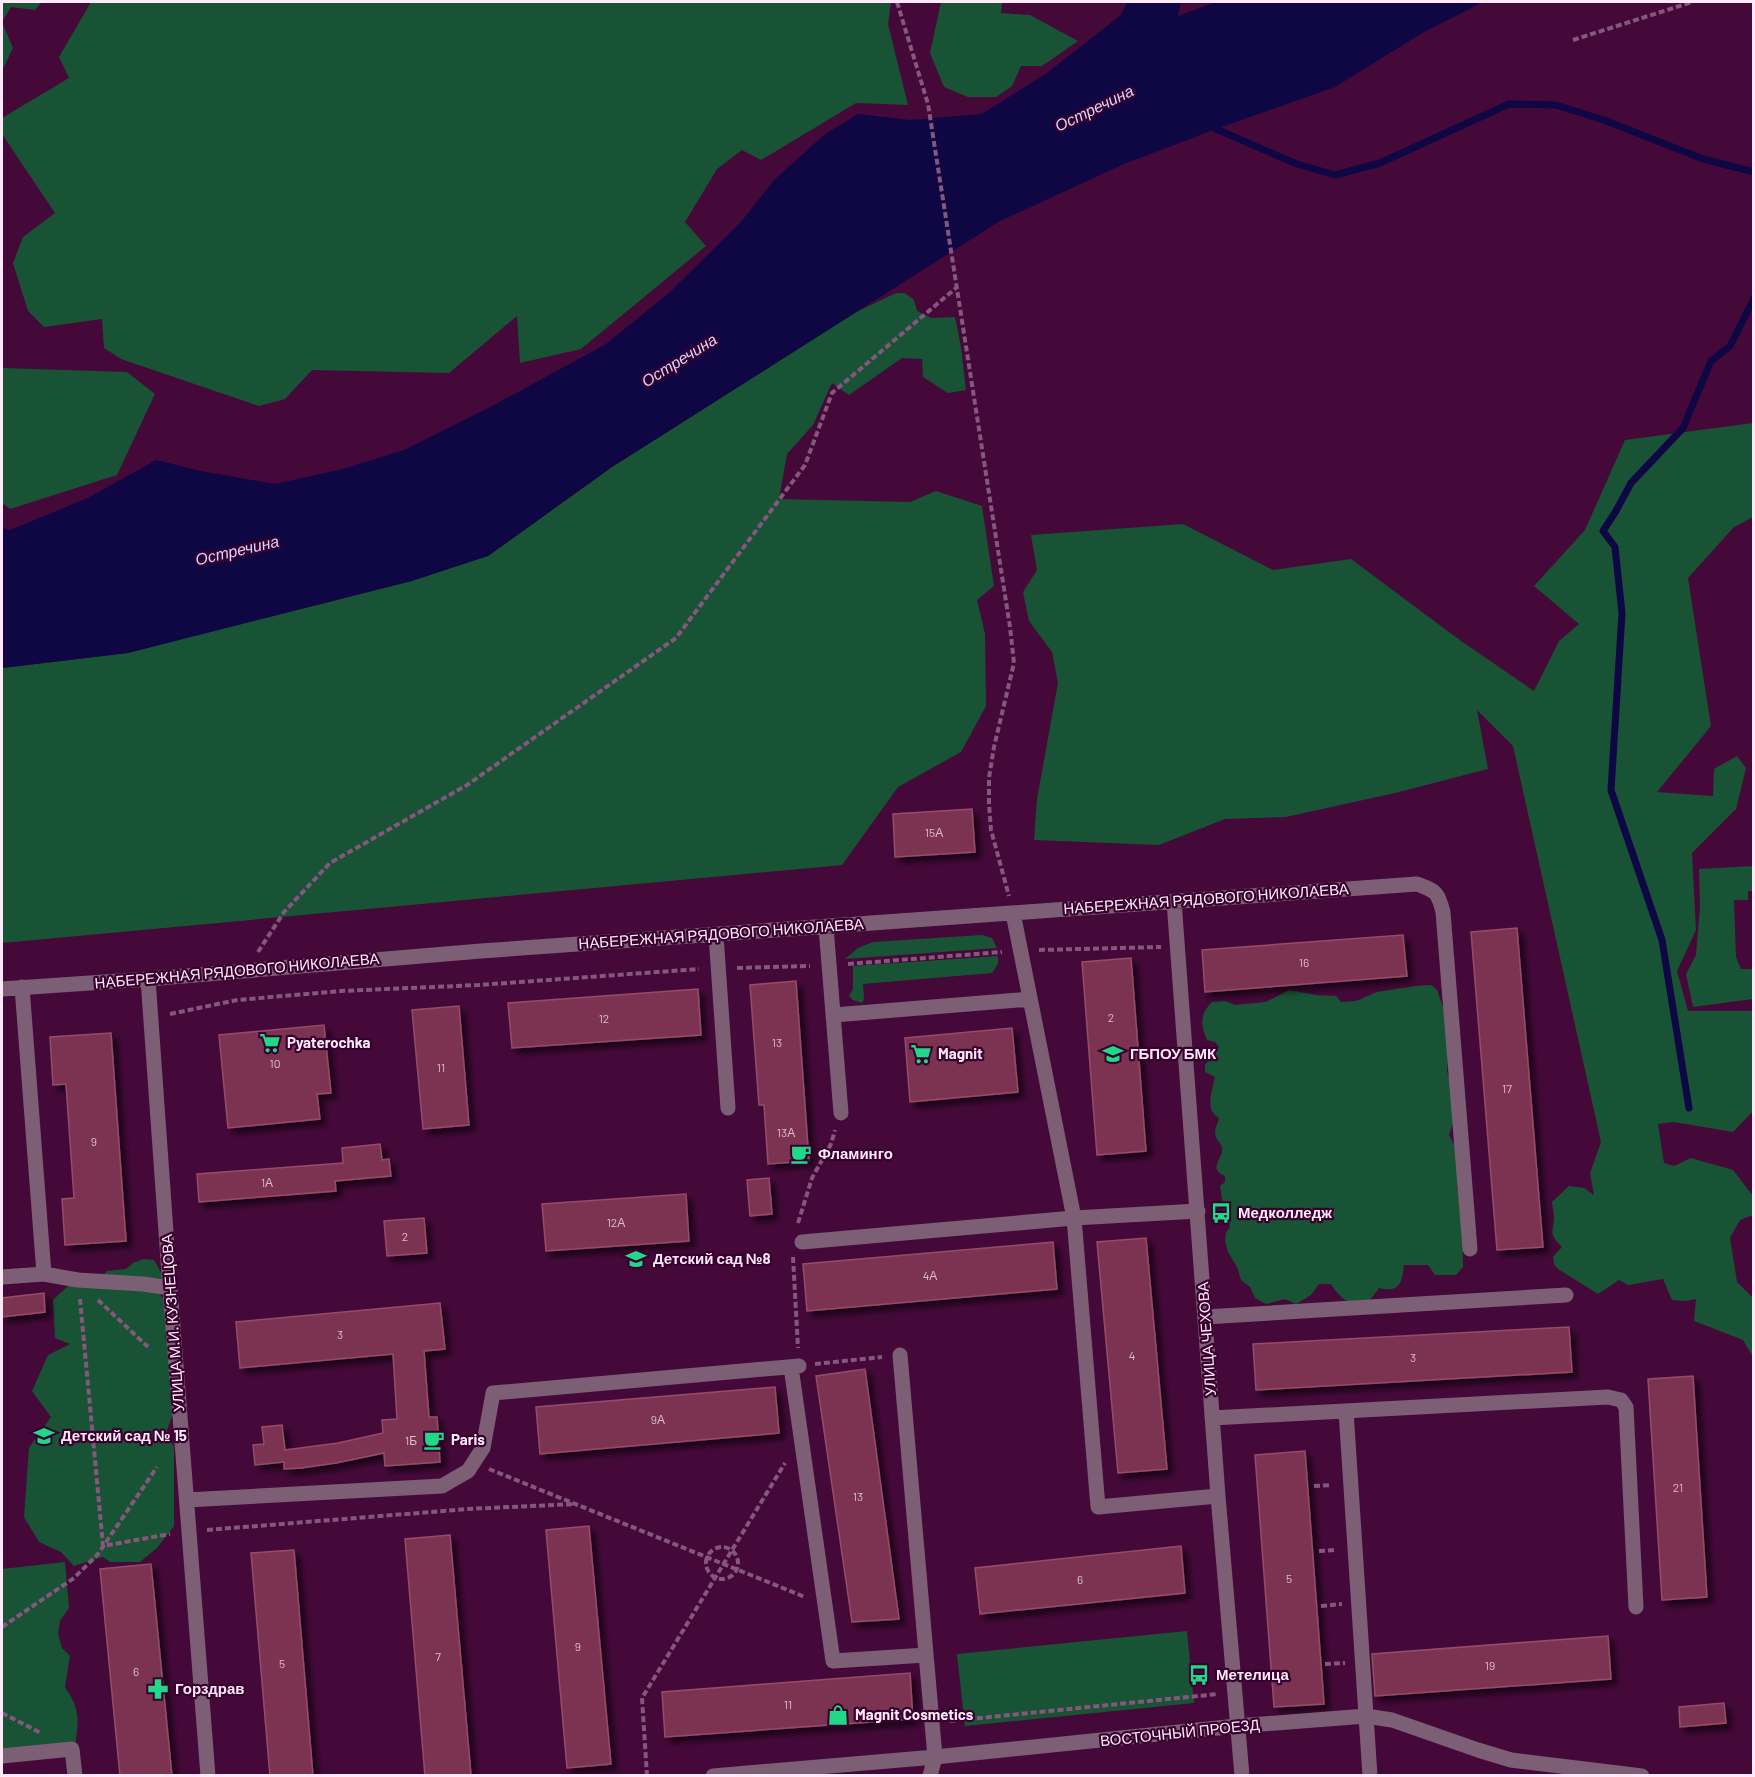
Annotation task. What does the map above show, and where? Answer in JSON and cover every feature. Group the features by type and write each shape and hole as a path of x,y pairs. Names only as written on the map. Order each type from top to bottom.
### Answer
{"street":[{"name":"НАБЕРЕЖНАЯ РЯДОВОГО НИКОЛАЕВА","path":"2,989 481,951 1417,884 1439,895 1443,912 1470,1249"},
{"name":"УЛИЦА ЧЕХОВА","path":"1174,902 1212,1419 1242,1776"},
{"path":"1013,913 1074,1218 1098,1507 1218,1496"},
{"path":"826,927 841,1113"},
{"path":"716,935 728,1108"},
{"name":"УЛИЦА М.И. КУЗНЕЦОВА","path":"148,979 208,1776"},
{"path":"22,987 44,1274"},
{"path":"834,1015 1030,999"},
{"path":"802,1242 1074,1218 1198,1211"},
{"path":"2,1277 44,1274 78,1280 170,1288"},
{"path":"1205,1317 1566,1295"},
{"path":"900,1355 935,1757 930,1776"},
{"path":"187,1500 442,1486 468,1471 483,1448 493,1393 795,1366 801,1437 833,1661 926,1655"},
{"path":"1212,1419 1608,1396 1621,1400 1626,1407 1636,1607"},
{"path":"1346,1411 1370,1776"},
{"name":"ВОСТОЧНЫЙ ПРОЕЗД","path":"712,1776 1365,1716 1392,1720 1511,1760 1642,1776"},
{"path":"2,1755 72,1749 75,1776"}],"path":[{"path":"897,2 927,104 1010,627 1014,663 994,747 989,778 989,804 991,830 1013,913"},
{"path":"1573,40 1692,2"},
{"path":"247,970 284,912 330,863 467,785 676,638 805,465 832,393 956,288"},
{"path":"151,1018 237,1000 341,991 479,985 718,968 830,965 1020,951 1177,946"},
{"path":"78,1280 148,1347"},
{"path":"78,1280 103,1546"},
{"path":"795,1366 900,1355"},
{"path":"647,1776 642,1698 801,1437"},
{"path":"473,1463 825,1605"},
{"path":"2,1628 74,1578 98,1554 157,1467"},
{"path":"103,1546 189,1532 468,1509 575,1504"},
{"path":"726,1547 732,1550 737,1557 736,1569 731,1576 726,1578 716,1577 708,1570 707,1557 716,1548 726,1547"},
{"path":"932,1723 1234,1693"}],"green space":[{"path":"2,2 42,2 35,10 11,7 2,22"},
{"path":"91,2 891,2 888,24 908,105 856,103 761,160 742,150 717,169 685,222 706,246 581,349 520,363 517,316 449,373 312,370 285,399 259,406 121,359 104,348 102,319 44,327 28,311 13,263 23,237 55,213 2,134 2,118 69,78 59,57"},
{"path":"941,2 1002,2 1001,13 1030,15 1078,41 1042,66 1021,66 1012,86 996,97 968,97 944,87 930,53"},
{"path":"2,22 13,48 2,71"},
{"path":"896,293 905,293 914,300 917,311 931,318 955,317 966,390 948,393 923,377 922,359 902,358 849,395 832,383 813,425 787,454 779,499 910,502 936,491 982,506 994,586 977,600 985,634 986,706 961,752 898,787 842,865 2,943 2,668 128,653 488,556 612,467 854,313"},
{"path":"2,368 127,372 155,394 117,475 10,509 2,503"},
{"path":"1753,423 1753,517 1734,527 1688,578 1711,726 1657,792 1713,796 1714,769 1737,756 1746,768 1736,809 1692,853 1696,930 1677,971 1688,1011 1753,1011 1753,1111 1733,1132 1674,1122 1658,1124 1664,1163 1674,1166 1691,1158 1733,1170 1753,1196 1753,1215 1740,1220 1730,1238 1737,1282 1753,1298 1753,1357 1743,1340 1694,1321 1696,1299 1672,1300 1663,1279 1628,1285 1619,1280 1598,1294 1558,1269 1554,1264 1553,1257 1562,1247 1552,1233 1554,1216 1552,1202 1569,1186 1584,1188 1594,1195 1590,1173 1601,1142 1513,746 1477,710 1488,769 1395,793 1286,817 1225,819 1159,845 1034,840 1037,799 1058,683 1052,652 1029,621 1023,592 1037,570 1031,535 1183,524 1273,570 1351,559 1461,641 1534,691 1559,641 1579,624 1534,586 1585,530 1625,440"},
{"path":"1753,866 1753,891 1748,891 1748,900 1734,900 1736,957 1741,969 1753,969 1753,999 1693,1007 1686,974 1696,955 1700,906 1699,869"},
{"path":"982,935 992,938 997,948 845,959 858,948 873,942"},
{"path":"998,956 998,964 992,973 863,984 862,1003 849,996 853,989 853,966"},
{"path":"1431,985 1437,990 1444,1010 1448,1051 1447,1071 1454,1094 1455,1116 1449,1135 1461,1167 1457,1187 1462,1205 1463,1267 1456,1275 1435,1275 1428,1265 1404,1265 1401,1282 1396,1288 1379,1288 1370,1299 1358,1304 1347,1301 1331,1284 1319,1284 1311,1295 1296,1304 1285,1299 1266,1304 1255,1298 1250,1287 1241,1280 1225,1241 1230,1227 1224,1212 1220,1186 1225,1182 1225,1176 1216,1168 1222,1149 1215,1135 1219,1118 1214,1114 1210,1105 1215,1077 1205,1072 1205,1065 1219,1047 1215,1042 1207,1040 1202,1024 1205,1011 1212,1002 1225,1001 1235,1005 1266,1002 1289,990 1336,996 1341,1002 1356,1001 1377,992"},
{"path":"144,1259 154,1260 164,1278 158,1293 168,1307 170,1318 165,1336 170,1351 174,1411 166,1433 174,1447 174,1526 157,1548 140,1562 110,1562 103,1557 74,1566 61,1552 39,1542 24,1517 29,1448 51,1417 32,1391 48,1355 70,1344 55,1338 53,1300 69,1285 95,1285 107,1271 126,1269 133,1263"},
{"path":"65,1562 69,1608 60,1621 58,1634 62,1648 70,1656 65,1687 76,1708 75,1746 2,1752 2,1569"},
{"path":"1187,1631 1194,1703 965,1726 957,1654"}],"water":[{"name":"Остречина","path":"1127,2 1181,2 1178,16 1216,2 1483,2 1424,32 1335,87 1124,164 1000,221 612,467 488,556 412,581 128,653 2,668 2,528 10,530 88,498 156,460 201,471 275,484 343,469 404,450 494,405 606,344 669,293 741,222 774,180 824,135 858,114 910,120 982,114 1047,73 1121,15"}],"building":[{"path":"972,809 975,852 895,857 893,814"},
{"path":"1517,928 1543,1247 1497,1250 1471,932"},
{"path":"1403,935 1407,976 1205,992 1202,950"},
{"path":"1131,958 1146,1151 1097,1155 1082,962"},
{"path":"796,981 809,1161 768,1164 764,1105 759,1105 750,985"},
{"path":"698,989 701,1035 512,1048 508,1003"},
{"path":"459,1006 469,1125 423,1129 412,1010"},
{"path":"324,1025 331,1093 317,1094 320,1119 228,1128 219,1035"},
{"path":"1012,1028 1018,1092 910,1102 905,1038"},
{"path":"111,1033 126,1241 65,1245 62,1199 74,1198 66,1084 53,1085 50,1037"},
{"path":"380,1144 382,1160 389,1159 391,1176 335,1181 336,1191 199,1202 197,1174 343,1163 342,1148"},
{"path":"769,1178 772,1214 750,1216 747,1180"},
{"path":"686,1194 689,1241 546,1251 542,1204"},
{"path":"424,1218 427,1253 387,1256 384,1221"},
{"path":"1146,1238 1167,1469 1118,1473 1097,1242"},
{"path":"1053,1242 1057,1289 807,1311 803,1264"},
{"path":"44,1293 45,1312 2,1317 2,1298"},
{"path":"440,1303 445,1349 424,1351 429,1417 437,1417 440,1462 385,1466 384,1453 301,1468 284,1469 284,1462 255,1465 253,1445 264,1444 262,1427 282,1425 285,1450 338,1443 383,1433 382,1420 397,1419 393,1354 240,1368 236,1322"},
{"path":"1569,1327 1572,1372 1256,1390 1253,1344"},
{"path":"865,1369 899,1619 852,1622 816,1376"},
{"path":"1693,1376 1707,1597 1662,1600 1648,1379"},
{"path":"775,1387 779,1433 540,1454 536,1407"},
{"path":"1305,1451 1324,1704 1274,1707 1255,1455"},
{"path":"589,1526 611,1764 567,1768 546,1530"},
{"path":"450,1535 471,1775 425,1776 405,1539"},
{"path":"1181,1546 1185,1593 980,1614 975,1568"},
{"path":"294,1550 313,1776 270,1776 251,1553"},
{"path":"151,1564 172,1776 120,1776 100,1569"},
{"path":"1608,1636 1611,1679 1375,1696 1372,1654"},
{"path":"910,1673 913,1719 665,1737 662,1692"},
{"path":"1724,1703 1726,1723 1680,1727 1679,1707"}],"waterway":[{"path":"1211,124 1216,129 1297,164 1335,175 1380,163 1509,104 1556,105 1604,120 1703,159 1754,172"},
{"path":"1689,1108 1662,940 1611,790 1622,613 1615,547 1603,531 1631,483 1683,428 1711,361 1730,346 1754,298"}],"place":[{"name":"Pyaterochka","path":"270,1043"},
{"name":"Magnit","path":"921,1054"},
{"name":"ГБПОУ БМК","path":"1113,1054"},
{"name":"Фламинго","path":"801,1154"},
{"name":"Медколледж","path":"1221,1213"},
{"name":"Детский сад №8","path":"636,1259"},
{"name":"Детский сад № 15","path":"44,1436"},
{"name":"Paris","path":"434,1440"},
{"name":"Метелица","path":"1199,1675"},
{"name":"Горздрав","path":"158,1689"},
{"name":"Magnit Cosmetics","path":"838,1715"}]}
